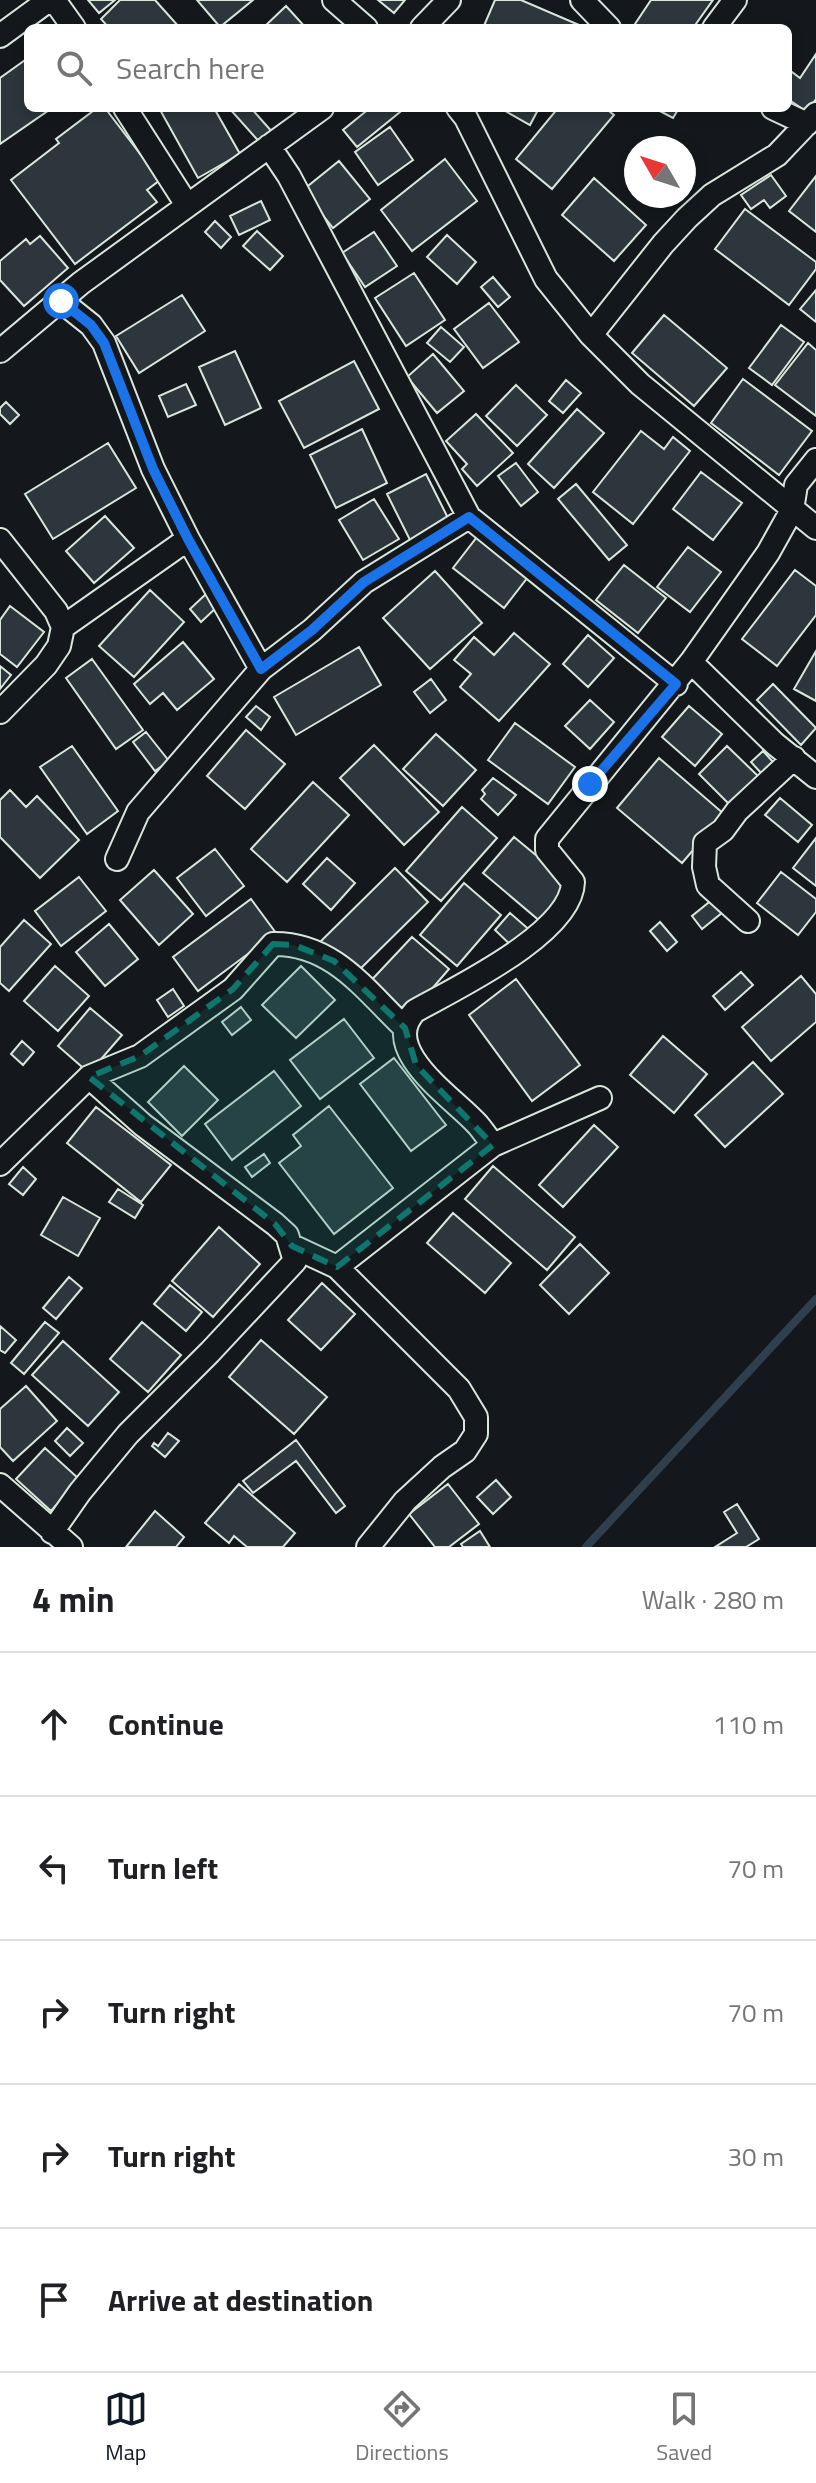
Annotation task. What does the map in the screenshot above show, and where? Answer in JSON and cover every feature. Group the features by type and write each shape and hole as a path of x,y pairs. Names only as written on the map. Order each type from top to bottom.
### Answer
{"street":[{"path":"0,36 52,0 71,24"},
{"path":"334,0 361,24"},
{"path":"426,24 449,0"},
{"path":"582,0 605,24"},
{"path":"717,24 735,0"},
{"path":"128,112 187,205"},
{"path":"0,351 187,205 316,112"},
{"path":"461,112 546,279 591,335 640,384 816,528"},
{"path":"591,335 687,218 712,195 777,155 812,119 787,112"},
{"path":"269,146 289,176 469,517 676,684"},
{"path":"61,301 91,325 104,343 153,469 188,539 261,669"},
{"path":"493,1145 479,1125 416,1065 405,1042 408,1019 415,1011 512,957 563,912 573,892 573,882 547,850 547,839 676,684 768,553 792,510 796,485 816,460"},
{"path":"117,859 138,812 261,669 312,630 364,582 469,517"},
{"path":"63,627 188,539"},
{"path":"0,540 56,611 63,627 59,646 46,665 0,712"},
{"path":"691,662 775,744 816,777"},
{"path":"748,921 708,885 704,867 705,843 723,830 737,811 794,758"},
{"path":"0,1164 89,1077 140,1056 175,1031 233,989 273,944 302,946 331,958 405,1028"},
{"path":"52,1532 128,1434 295,1261 287,1235 275,1224 143,1125 89,1077"},
{"path":"337,1267 493,1145 600,1098"},
{"path":"292,1246 337,1267 459,1389 476,1417 476,1434 465,1451 442,1467 405,1501 368,1547"},
{"path":"0,1485 71,1547"}],"highlighted area":[{"path":"273,944 294,945 334,961 405,1028 416,1065 493,1145 337,1267 292,1246 275,1224 89,1077 140,1056 233,989"}],"building":[{"path":"88,0 115,0 99,13"},
{"path":"120,0 155,0 176,24 105,24 101,19"},
{"path":"197,0 253,0 224,24 217,24"},
{"path":"378,0 405,0 394,13"},
{"path":"495,0 521,0 577,24 485,24"},
{"path":"651,0 713,0 696,24 635,24"},
{"path":"286,6 302,24 267,24"},
{"path":"816,54 816,99 807,112 792,102 792,72 800,78"},
{"path":"24,61 24,112 46,112 0,144 0,78"},
{"path":"92,112 108,112 160,180 147,190 157,202 75,264 11,180 59,143 56,139"},
{"path":"161,112 216,112 240,154 198,178"},
{"path":"233,112 255,112 274,134 262,145"},
{"path":"365,112 400,112 357,147 343,130"},
{"path":"507,112 537,112 530,125"},
{"path":"555,112 610,112 614,115 552,189 516,159"},
{"path":"662,112 677,112 673,118"},
{"path":"390,127 413,160 378,185 355,152"},
{"path":"445,159 477,201 412,251 381,210"},
{"path":"339,161 370,199 333,228 303,190"},
{"path":"771,175 786,196 770,208 764,200 751,209 741,195"},
{"path":"816,176 816,232 789,211"},
{"path":"594,178 646,225 614,261 562,215"},
{"path":"261,201 270,220 239,235 230,216"},
{"path":"745,209 816,262 816,269 789,305 715,249"},
{"path":"215,221 231,237 221,248 205,232"},
{"path":"257,231 283,256 270,270 243,246"},
{"path":"374,232 397,266 365,287 342,253"},
{"path":"447,235 476,262 457,284 427,257"},
{"path":"40,236 68,268 24,306 0,280 0,261 26,239 30,244"},
{"path":"414,273 445,320 406,346 375,298"},
{"path":"493,277 510,297 498,307 481,287"},
{"path":"816,290 816,322 800,309"},
{"path":"182,295 205,331 139,373 116,336"},
{"path":"489,303 519,342 483,368 454,329"},
{"path":"664,315 727,368 694,406 632,353"},
{"path":"781,325 804,342 772,385 749,368"},
{"path":"441,327 464,347 450,362 427,343"},
{"path":"808,343 816,350 816,416 775,385"},
{"path":"235,351 261,408 225,425 199,367"},
{"path":"433,354 464,391 437,413 407,377"},
{"path":"354,361 379,409 304,448 279,401"},
{"path":"743,379 812,431 779,475 711,423"},
{"path":"566,380 581,393 563,413 549,401"},
{"path":"186,384 196,405 168,417 159,396"},
{"path":"516,385 547,415 517,446 486,416"},
{"path":"6,402 19,415 10,424 0,414 0,408"},
{"path":"577,409 604,433 554,488 528,464"},
{"path":"476,414 513,453 477,486 462,469 467,464 446,441"},
{"path":"362,429 387,483 336,508 310,455"},
{"path":"641,431 664,449 673,437 690,451 633,524 593,492"},
{"path":"108,443 136,488 53,539 25,494"},
{"path":"516,463 538,492 521,506 498,476"},
{"path":"701,472 742,503 713,540 673,509"},
{"path":"426,474 449,520 410,540 387,494"},
{"path":"576,484 627,545 609,560 558,499"},
{"path":"374,499 399,539 363,560 339,520"},
{"path":"105,516 134,548 94,583 66,551"},
{"path":"477,537 528,577 504,608 453,568"},
{"path":"688,547 721,572 690,612 657,587"},
{"path":"624,565 666,598 638,633 596,600"},
{"path":"795,570 816,586 816,615 777,666 742,639"},
{"path":"435,571 482,623 430,669 383,618"},
{"path":"150,590 184,622 134,677 99,646"},
{"path":"206,594 217,607 201,622 190,609"},
{"path":"10,606 44,632 17,667 0,654 0,620"},
{"path":"514,633 550,664 499,721 460,687 471,674 454,660 474,637 494,655"},
{"path":"588,635 614,658 588,687 563,664"},
{"path":"183,642 214,679 177,710 163,693 150,704 134,684"},
{"path":"359,647 381,685 296,735 274,697"},
{"path":"816,651 816,701 794,689"},
{"path":"92,659 143,730 116,749 66,678"},
{"path":"0,666 11,675 0,689"},
{"path":"431,679 446,700 430,713 414,692"},
{"path":"773,684 816,728 801,745 757,700"},
{"path":"590,700 614,722 590,749 565,726"},
{"path":"256,706 270,717 261,730 246,717"},
{"path":"689,706 722,734 695,766 662,737"},
{"path":"515,723 575,767 548,804 488,760"},
{"path":"246,730 285,764 245,809 207,776"},
{"path":"146,732 169,761 155,771 133,742"},
{"path":"436,734 476,770 443,806 403,769"},
{"path":"374,745 439,812 404,845 340,778"},
{"path":"72,746 118,811 87,834 40,767"},
{"path":"727,746 759,777 731,806 699,774"},
{"path":"763,751 774,763 762,774 751,762"},
{"path":"659,758 724,814 682,863 617,808"},
{"path":"493,778 516,795 498,815 481,799 485,794 482,790"},
{"path":"313,782 349,815 287,882 251,849"},
{"path":"10,790 26,807 37,796 79,840 40,878 0,837 0,800"},
{"path":"780,798 812,825 798,842 765,815"},
{"path":"462,807 497,838 441,901 406,871"},
{"path":"514,837 572,885 541,922 483,873"},
{"path":"816,838 816,886 793,868"},
{"path":"215,849 244,886 206,916 177,878"},
{"path":"327,858 355,883 331,910 303,884"},
{"path":"395,868 428,902 353,976 320,942"},
{"path":"154,870 193,914 159,945 120,900"},
{"path":"781,872 816,899 816,912 798,935 757,903"},
{"path":"79,877 106,911 61,946 35,911"},
{"path":"464,883 501,915 457,966 420,935"},
{"path":"251,899 276,933 198,991 173,957"},
{"path":"713,899 723,912 702,929 692,916"},
{"path":"510,913 533,933 517,951 495,930"},
{"path":"24,920 51,944 9,991 0,983 0,947"},
{"path":"660,922 677,942 667,951 650,931"},
{"path":"109,924 138,959 105,986 76,952"},
{"path":"412,937 449,969 405,1020 365,987"},
{"path":"55,966 89,996 58,1031 24,1001"},
{"path":"301,966 335,1000 296,1038 262,1005"},
{"path":"741,972 753,985 725,1010 713,996"},
{"path":"801,976 816,994 816,1022 771,1061 742,1027"},
{"path":"516,979 580,1065 532,1101 469,1015"},
{"path":"173,989 184,1006 168,1017 157,1000"},
{"path":"241,1007 251,1020 232,1035 222,1022"},
{"path":"90,1008 122,1035 89,1073 58,1046"},
{"path":"344,1019 374,1058 320,1099 290,1060"},
{"path":"663,1036 707,1074 674,1113 630,1075"},
{"path":"22,1041 34,1052 23,1065 11,1054"},
{"path":"394,1058 446,1125 411,1151 360,1084"},
{"path":"753,1062 783,1094 725,1147 695,1115"},
{"path":"184,1066 218,1100 182,1136 148,1102"},
{"path":"274,1071 301,1106 232,1160 205,1124"},
{"path":"329,1106 393,1188 334,1234 279,1163 301,1146 293,1135"},
{"path":"96,1107 171,1165 141,1202 67,1143"},
{"path":"594,1125 618,1147 563,1207 539,1185"},
{"path":"264,1154 270,1163 252,1177 245,1167"},
{"path":"493,1166 575,1237 547,1270 465,1199"},
{"path":"23,1167 36,1179 23,1195 9,1184"},
{"path":"118,1189 143,1205 135,1218 109,1202"},
{"path":"63,1197 100,1218 78,1256 41,1235"},
{"path":"453,1213 511,1263 485,1293 427,1243"},
{"path":"219,1227 260,1264 213,1317 172,1281"},
{"path":"580,1244 609,1273 569,1314 540,1285"},
{"path":"69,1277 82,1288 56,1319 43,1308"},
{"path":"322,1283 355,1314 321,1350 288,1320"},
{"path":"170,1285 202,1312 186,1331 154,1304"},
{"path":"45,1322 59,1333 24,1374 11,1363"},
{"path":"142,1322 181,1355 148,1392 110,1359"},
{"path":"0,1326 16,1340 5,1353 0,1350"},
{"path":"261,1340 327,1397 294,1434 229,1377"},
{"path":"63,1341 119,1392 88,1426 32,1375"},
{"path":"26,1386 57,1421 13,1461 0,1447 0,1409"},
{"path":"67,1428 83,1443 70,1456 55,1441"},
{"path":"168,1433 179,1441 165,1457 152,1446 154,1443 158,1446"},
{"path":"296,1440 345,1506 336,1513 296,1461 253,1493 243,1481"},
{"path":"45,1448 79,1479 51,1511 16,1479"},
{"path":"496,1480 511,1497 493,1514 477,1497"},
{"path":"239,1484 295,1533 283,1547 247,1547 234,1536 229,1543 205,1523"},
{"path":"448,1484 479,1524 449,1547 435,1547 409,1514"},
{"path":"737,1504 759,1539 746,1547 715,1547 737,1533 724,1512"},
{"path":"155,1511 184,1537 176,1547 126,1547"},
{"path":"480,1531 490,1547 463,1547 461,1544"}],"waterway":[{"path":"586,1547 816,1299"}],"route":[{"path":"61,301 91,325 104,343 153,469 188,539 261,669 312,630 364,582 469,517 676,684 590,784"}]}
